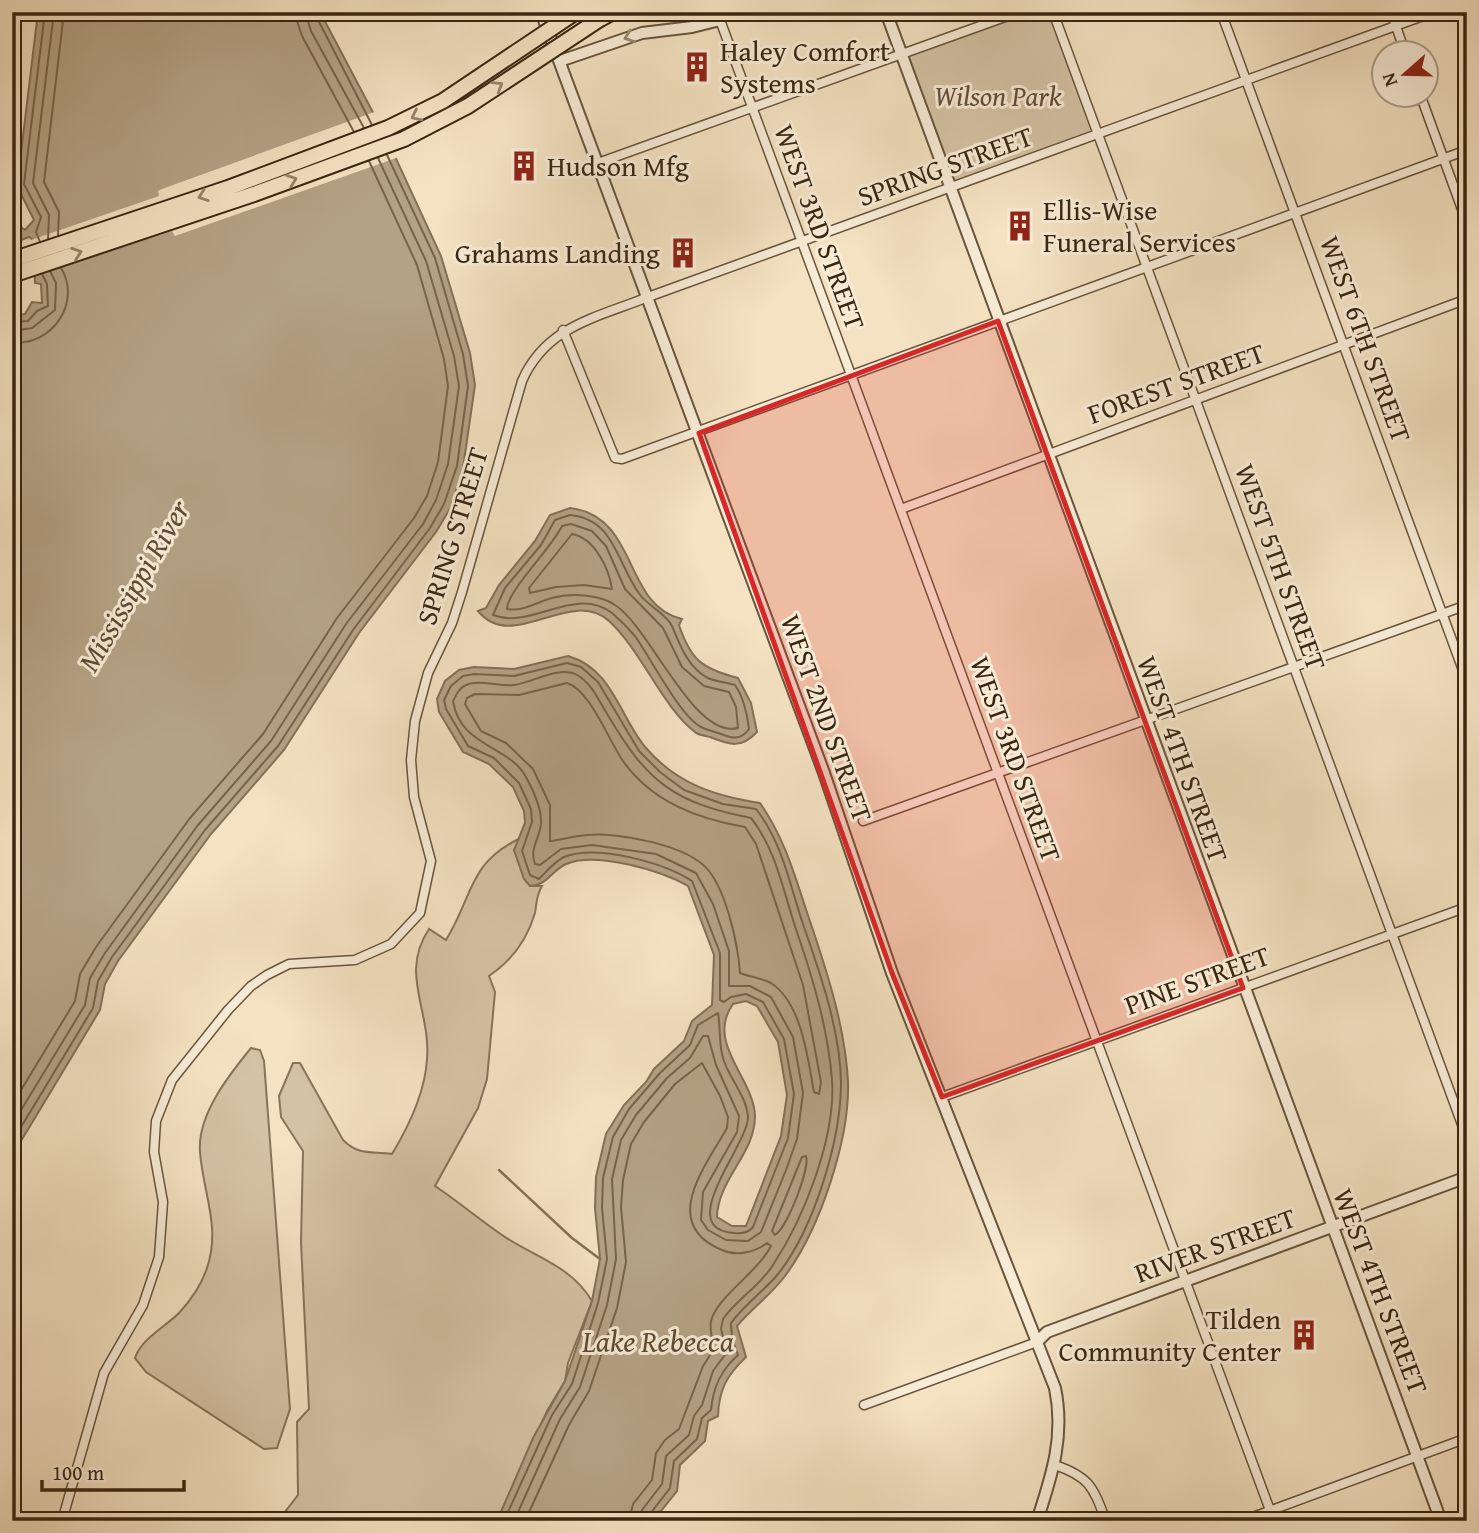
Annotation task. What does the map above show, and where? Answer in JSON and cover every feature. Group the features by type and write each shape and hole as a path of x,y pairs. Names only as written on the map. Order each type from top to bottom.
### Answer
{"highway":[{"path":"12,260 228,188 398,124 443,101 576,12"},
{"path":"12,275 254,194 404,139 468,106 607,15"}],"street":[{"name":"WEST 2ND STREET","path":"541,12 824,773 892,973 1055,1388 1060,1414 1055,1465 1037,1521"},
{"name":"WEST 4TH STREET","path":"886,12 1144,720 1441,1521"},
{"path":"598,163 1019,12"},
{"name":"WEST 5TH STREET","path":"1053,12 1144,266 1467,1138"},
{"name":"WEST 6TH STREET","path":"1221,12 1467,681"},
{"path":"1391,12 1400,38"},
{"name":"SPRING STREET","path":"62,1521 104,1373 143,1305 159,1257 163,1202 154,1152 155,1131 172,1080 251,986 289,964 355,960 391,944 419,913 431,861 414,797 411,760 415,720 428,673 452,623 462,592 522,381 531,360 564,330 648,297 1434,12"},
{"path":"560,61 642,33 692,27 719,16"},
{"name":"WEST 3RD STREET","path":"719,16 1274,1521"},
{"path":"1425,108 1467,223"},
{"path":"564,330 615,458 622,460 1144,266 1467,150"},
{"name":"FOREST STREET","path":"901,509 1467,299"},
{"path":"863,821 1467,605"},
{"name":"PINE STREET","path":"942,1097 1467,907"},
{"name":"RIVER STREET","path":"864,1405 1037,1342 1048,1332 1183,1279 1467,1177"},
{"path":"1242,1521 1467,1438"},
{"path":"1055,1465 1076,1472 1088,1482 1105,1521"}],"highlighted area":[{"path":"998,321 1243,988 942,1097 892,973 699,433"}],"green space":[{"name":"Wilson Park","path":"1019,12 1053,12 1097,135 951,188 901,55"},
{"path":"521,838 514,850 530,886 542,886 532,923 523,941 512,956 489,976 495,992 487,1079 478,1108 435,1186 505,1237 564,1271 584,1289 592,1301 568,1363 565,1381 547,1411 497,1521 278,1521 298,1495 297,1422 309,1409 301,1243 303,1151 281,1117 279,1096 293,1063 300,1063 343,1140 360,1151 392,1154 415,1108 426,1071 427,1041 416,977 420,945 429,929 446,940 481,869 491,858"},
{"path":"251,1048 260,1050 264,1061 290,1409 277,1448 264,1449 146,1372 135,1358 142,1345 184,1308 205,1275 211,1253 212,1224 200,1138 216,1096"}],"water":[{"name":"Mississippi River","path":"38,12 320,12 386,137 441,256 470,353 475,385 463,468 451,507 436,532 359,633 284,750 211,834 118,961 105,984 100,1010 12,1156 12,315 25,314 32,302 42,303 41,284 35,283 33,240 29,237 16,242 12,277 12,220 25,230 34,220 17,186"},
{"path":"570,508 592,515 608,527 620,543 649,597 663,611 682,619 679,625 688,647 700,662 738,678 751,703 757,732 746,741 735,744 724,742 696,733 683,722 621,633 609,621 594,612 577,611 508,626 492,622 478,611 486,608 499,585 535,541 550,515"},
{"name":"Lake Rebecca","path":"568,656 583,662 605,682 646,748 671,771 712,792 760,803 778,833 797,881 830,985 844,1042 848,1081 844,1129 821,1209 798,1257 785,1276 737,1326 746,1357 725,1383 718,1416 708,1421 705,1441 680,1465 677,1491 653,1521 497,1521 533,1438 565,1381 592,1301 600,1259 595,1208 596,1177 606,1134 624,1105 646,1082 654,1069 684,1041 692,1021 712,1005 714,955 688,886 662,874 628,864 594,860 566,864 536,885 530,886 524,879 514,850 525,823 524,811 513,787 489,764 463,752 439,712 437,699 445,681 459,670 474,667 514,669","holes":["746,1001 757,1006 778,1042 787,1095 781,1136 746,1226 732,1226 717,1217 719,1203 749,1142 755,1116 753,1102 727,1047 724,1033 726,1018 733,1004"]}],"pier":[{"path":"377,111 399,157 175,236 172,231 31,277 28,241 159,196 158,191 162,189"}],"waterway":[{"path":"499,1170 572,1238 600,1259"}],"place":[{"name":"Haley Comfort Systems","path":"697,67"},
{"name":"Hudson Mfg","path":"524,166"},
{"name":"Ellis-Wise Funeral Services","path":"1020,226"},
{"name":"Grahams Landing","path":"683,253"},
{"name":"Tilden Community Center","path":"1304,1335"}]}
